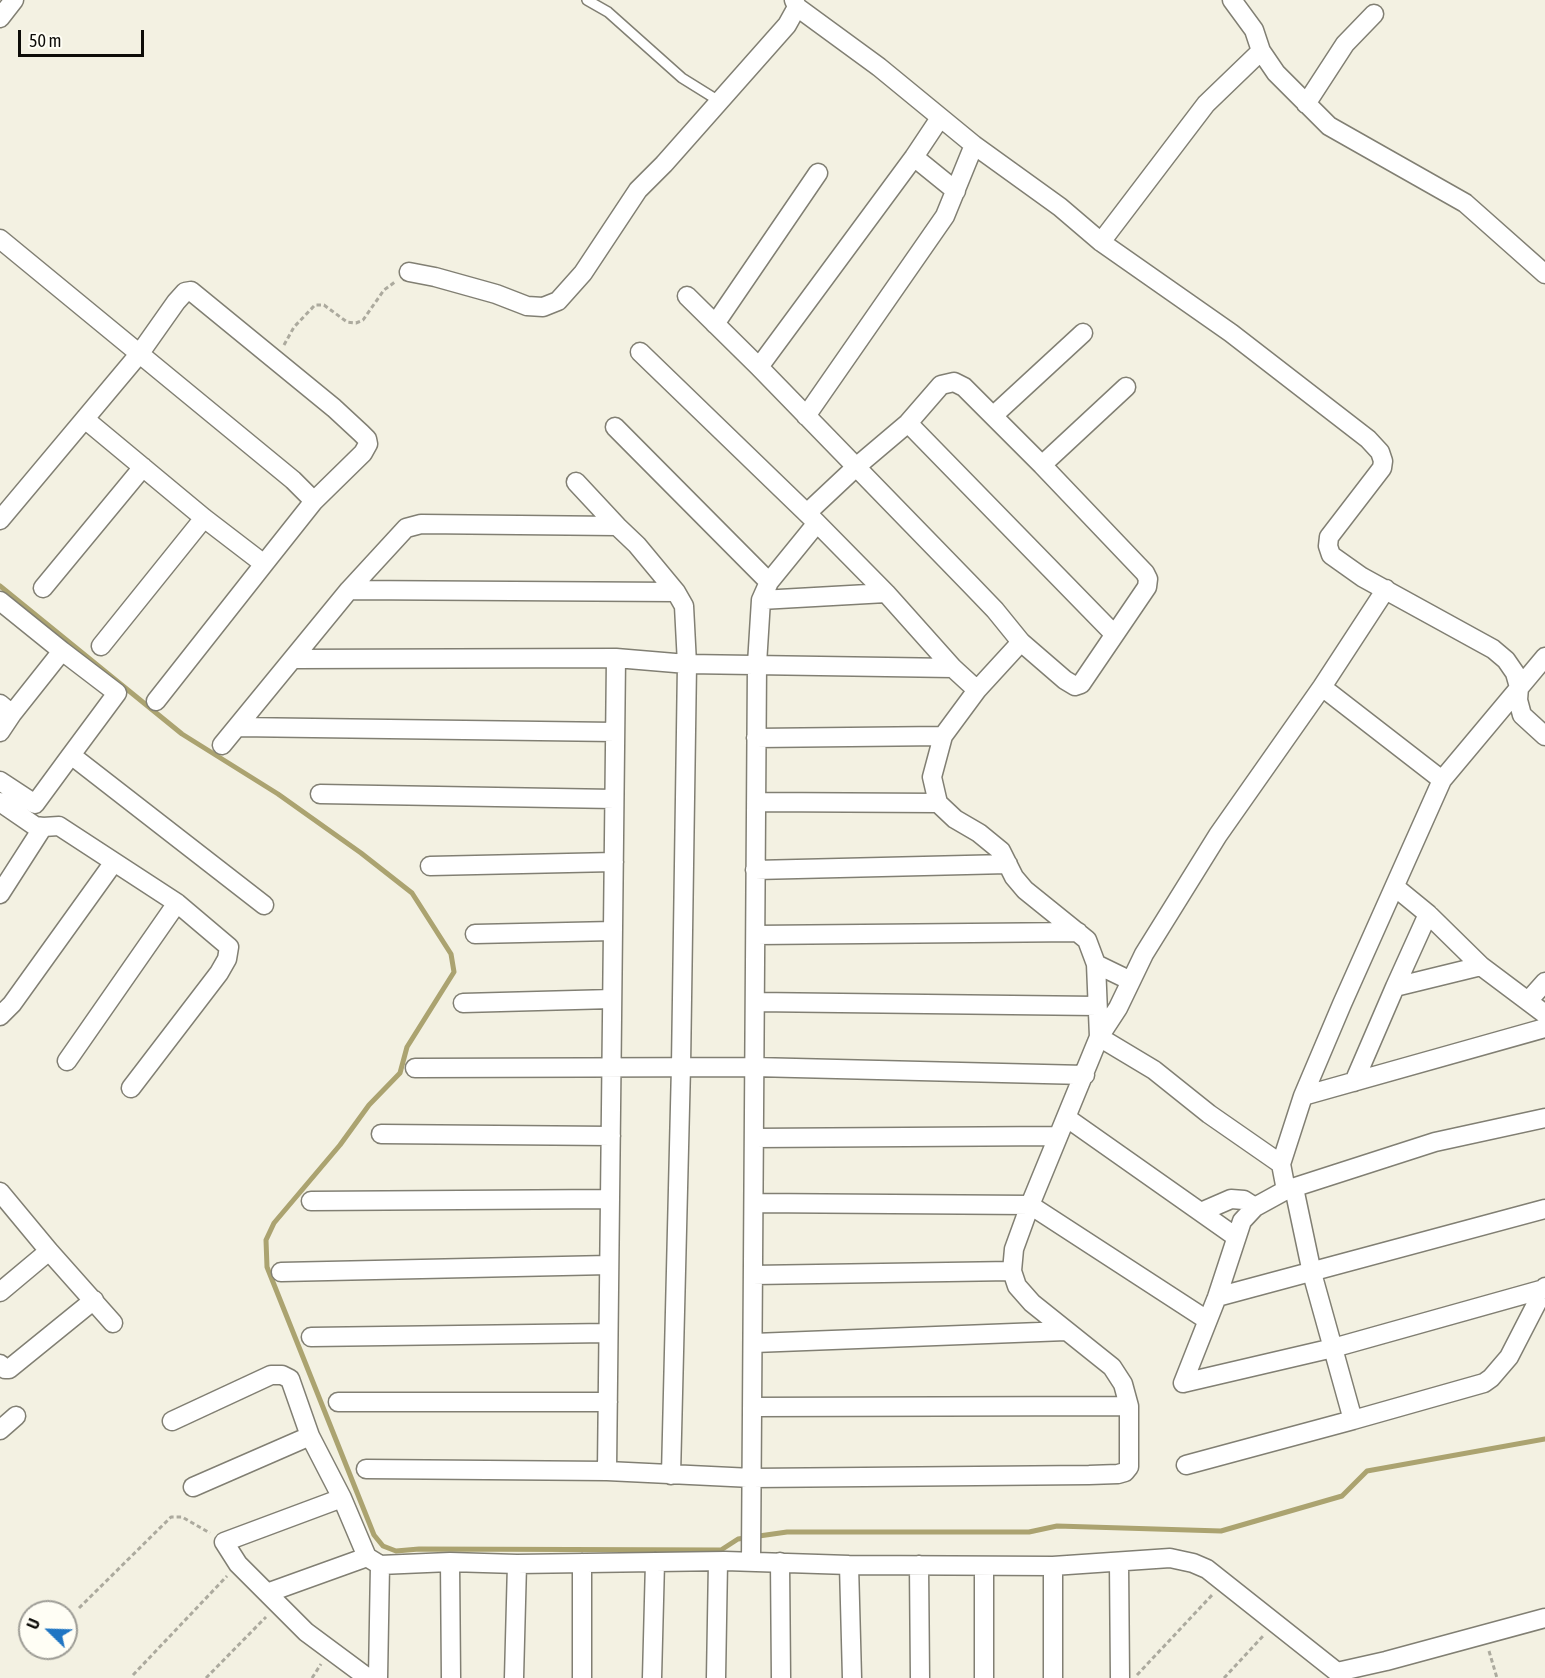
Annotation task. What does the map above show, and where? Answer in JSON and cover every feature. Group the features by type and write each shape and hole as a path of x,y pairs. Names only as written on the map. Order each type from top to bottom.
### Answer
{"street":[{"path":"0,18 14,0"},
{"path":"1232,0 1254,30 1261,51 1276,73 1329,126 1465,203 1545,274"},
{"path":"409,272 486,291 527,306 543,307 558,301 584,273 638,190 664,164 787,25 795,4 879,67 974,145 1060,207 1101,242 1286,374 1368,439 1380,452 1383,461 1382,468 1329,537 1328,546 1331,555 1341,564 1493,649 1506,660 1515,673 1522,715 1545,736"},
{"path":"1306,104 1345,44 1374,14"},
{"path":"1101,242 1206,104 1261,51"},
{"path":"759,367 914,157 940,118"},
{"path":"806,416 945,216 974,145"},
{"path":"914,157 956,191"},
{"path":"715,324 818,173"},
{"path":"0,240 293,480 314,501"},
{"path":"0,520 86,420 185,292 195,293 361,433 368,444 363,453 314,501 156,700"},
{"path":"687,296 759,367 806,416 856,467 986,601 1021,642 1065,680 1075,686 1081,684 1147,587 1148,579 1145,573 994,415 964,387 954,382 941,385 908,423 856,467 812,518 769,582 761,600 756,738 751,1546"},
{"path":"994,415 1083,333"},
{"path":"640,352 812,518 886,593 952,668 977,690"},
{"path":"1042,465 1126,387"},
{"path":"86,420 204,518 264,564"},
{"path":"908,423 1114,634"},
{"path":"615,427 769,582"},
{"path":"43,588 143,467"},
{"path":"576,482 637,545 676,592 684,606 687,664 681,1066 671,1474"},
{"path":"101,646 204,518"},
{"path":"222,746 349,590 406,528 421,524 617,526"},
{"path":"366,1469 607,1471 752,1478 1118,1474 1125,1472 1129,1467 1129,1406 1123,1384 1112,1366 1032,1303 1017,1286 1012,1271 1014,1249 1099,1037 1118,1008 1144,954 1218,835 1322,687 1386,589"},
{"path":"349,590 676,592"},
{"path":"761,600 886,593"},
{"path":"0,601 117,693 35,804 0,781"},
{"path":"1021,642 977,690 943,736 932,777 938,803 955,819 992,843 1000,851 1014,877 1025,890 1087,940 1096,964 1099,1037"},
{"path":"0,732 6,709 62,651"},
{"path":"1281,1164 1304,1096 1342,1004 1442,780 1545,657"},
{"path":"295,659 616,658 687,664 952,668"},
{"path":"607,1471 616,658"},
{"path":"1322,687 1442,780"},
{"path":"238,727 615,732"},
{"path":"756,738 943,736"},
{"path":"71,755 264,905"},
{"path":"320,794 614,799"},
{"path":"0,802 35,826 59,826 67,829 177,903 229,947 227,959 219,973 131,1088"},
{"path":"756,802 938,803"},
{"path":"0,894 43,827"},
{"path":"0,1016 12,1004 114,862"},
{"path":"430,866 614,862"},
{"path":"755,870 1008,864"},
{"path":"1395,886 1428,914 1481,966 1545,1014"},
{"path":"67,1060 177,903"},
{"path":"1354,1082 1428,914"},
{"path":"475,934 613,931"},
{"path":"756,935 1078,932"},
{"path":"1096,964 1131,981"},
{"path":"1395,987 1481,966"},
{"path":"1528,1001 1545,982"},
{"path":"462,1003 612,999"},
{"path":"755,1002 1097,1006"},
{"path":"1304,1096 1545,1028"},
{"path":"1099,1037 1154,1070 1209,1114 1281,1164 1290,1189 1353,1420"},
{"path":"415,1068 681,1066 1084,1076"},
{"path":"1067,1118 1236,1237"},
{"path":"1545,1118 1435,1142 1290,1189 1256,1207 1242,1221 1217,1297 1183,1383 1333,1348 1545,1288"},
{"path":"381,1134 610,1136"},
{"path":"754,1138 1058,1136"},
{"path":"2,1198 113,1323"},
{"path":"310,1201 610,1199"},
{"path":"1201,1212 1231,1199 1244,1200 1256,1207"},
{"path":"754,1203 1030,1205 1207,1320"},
{"path":"1217,1297 1545,1209"},
{"path":"0,1292 49,1251"},
{"path":"281,1272 609,1265"},
{"path":"753,1275 1012,1271"},
{"path":"1186,1466 1484,1383 1509,1357 1545,1288"},
{"path":"0,1364 5,1369 9,1369 94,1300"},
{"path":"754,1343 1066,1330"},
{"path":"311,1337 608,1333"},
{"path":"172,1421 271,1375 282,1375 290,1379 310,1436 374,1561 378,1678"},
{"path":"338,1402 608,1402"},
{"path":"753,1407 1129,1406"},
{"path":"0,1430 15,1416"},
{"path":"193,1487 310,1436"},
{"path":"342,1498 224,1542 238,1564 306,1632 368,1678"},
{"path":"273,1599 374,1561 517,1564 718,1562 751,1546"},
{"path":"751,1546 780,1562 849,1565 1053,1566 1170,1558 1207,1569 1337,1672 1545,1618"},
{"path":"450,1562 451,1678"},
{"path":"652,1678 655,1562"},
{"path":"716,1678 718,1562"},
{"path":"780,1562 781,1678"},
{"path":"582,1563 582,1678"},
{"path":"1119,1563 1120,1678"},
{"path":"514,1678 517,1564"},
{"path":"849,1565 852,1678"},
{"path":"919,1565 920,1678"},
{"path":"984,1566 984,1678"},
{"path":"1053,1566 1053,1678"}],"lane":[{"path":"587,0 609,12 682,78 719,101"}],"path":[{"path":"277,363 294,327 315,305 324,304 347,321 356,323 363,320 384,290 409,272"},
{"path":"79,1608 171,1517 182,1517 224,1542"},
{"path":"134,1675 238,1564"},
{"path":"1133,1678 1223,1583"},
{"path":"206,1678 273,1599"},
{"path":"1224,1678 1275,1623"},
{"path":"1484,1635 1497,1678"}],"waterway":[{"path":"0,586 182,734 278,794 361,853 412,893 451,954 454,972 407,1047 400,1073 369,1105 340,1145 274,1223 266,1240 267,1267 374,1535 383,1546 396,1551 419,1549 721,1550 738,1539 787,1532 1029,1532 1057,1526 1221,1531 1342,1496 1367,1471 1545,1439"}]}
